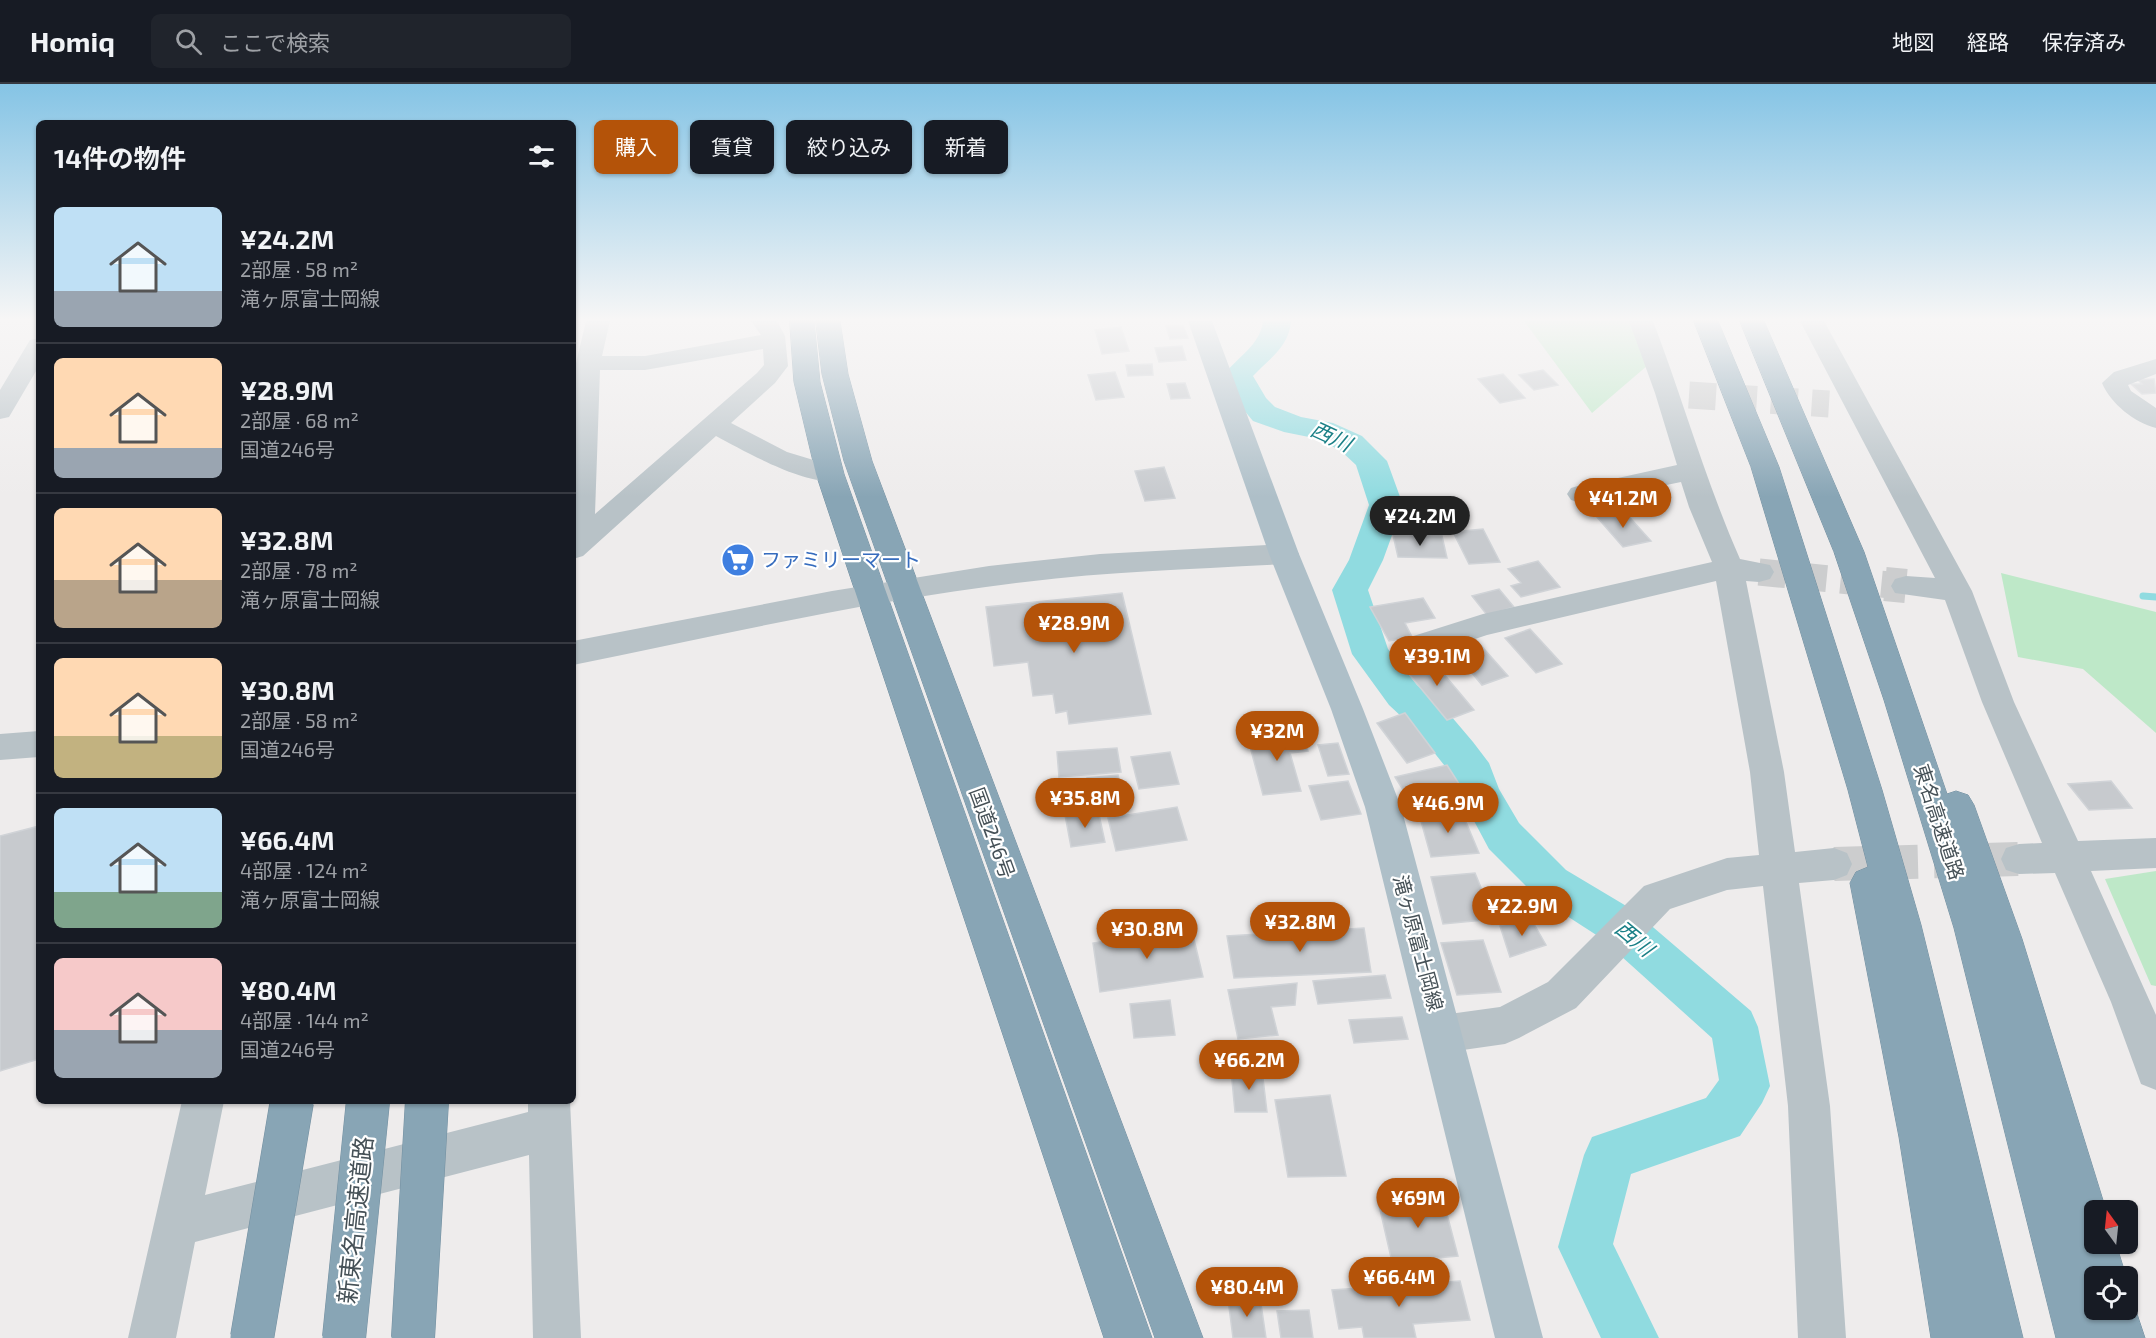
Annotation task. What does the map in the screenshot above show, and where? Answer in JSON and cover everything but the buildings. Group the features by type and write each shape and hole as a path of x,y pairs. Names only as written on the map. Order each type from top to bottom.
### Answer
{"highway":[{"name":"国道246号","path":"807,380 830,474 887,592 1179,1338"},
{"name":"国道246号","path":"836,380 858,461 887,592 1128,1338"},
{"path":"1730,380 1765,467 1792,548 1865,790 1902,924 1999,1338"},
{"name":"東名高速道路","path":"1777,380 1849,552 1973,928 2080,1338"},
{"path":"1792,548 1850,786 1921,1137 1956,1338"},
{"path":"1849,552 1960,814 2002,939 2100,1266"},
{"path":"252,1338 291,1104"},
{"name":"新東名高速道路","path":"344,1338 368,1104"},
{"path":"413,1338 427,1104"},
{"path":"431,1338 434,1104"},
{"path":"2116,1320 2121,1338"}],"main road":[{"name":"滝ヶ原富士岡線","path":"1221,380 1284,554 1347,709 1383,807 1519,1338"}],"street":[{"path":"0,411 19,380"},
{"path":"581,542 587,380"},
{"path":"581,542 764,380"},
{"path":"1671,380 1678,394 1692,471 1703,507 1744,570 1809,1106 1822,1338"},
{"path":"1834,380 1843,405 1957,591 1998,702 2131,1002 2156,1070"},
{"path":"2120,380 2115,383 2120,395 2156,420"},
{"path":"714,424 777,458 830,474"},
{"path":"1581,494 1616,494 1628,484 1692,471"},
{"path":"576,652 887,592 990,576 1083,565 1284,554"},
{"path":"1415,647 1483,625 1744,570"},
{"path":"1906,586 1957,591"},
{"path":"0,747 36,744"},
{"path":"2019,859 2156,853"},
{"path":"1442,1034 1505,1025 1562,995 1657,897 1727,874 1779,871 1834,864"},
{"path":"152,1338 202,1104"},
{"path":"176,1225 550,1114 557,1338"}],"green space":[{"path":"1567,380 1631,380 1592,413"},
{"path":"2001,573 2156,612 2156,733 2083,669 2018,657"},
{"path":"2156,871 2156,986 2151,985 2105,879"}],"waterway":[{"name":"西川","path":"1240,380 1253,403 1264,414 1295,425 1322,430 1351,443 1371,461 1386,505 1366,560 1350,590 1371,654 1403,695 1431,720 1459,753 1475,775 1479,791 1504,836 1551,883 1617,924 1734,1027 1745,1086 1722,1118 1610,1155 1585,1247 1631,1338"},
{"path":"2143,596 2156,597"}],"tunnel":[{"path":"1689,395 1829,404"},
{"path":"1759,572 1901,586"},
{"path":"1885,584 1906,586"},
{"path":"1834,864 2019,859"}],"place":[{"name":"ファミリーマート","path":"738,560"}]}
